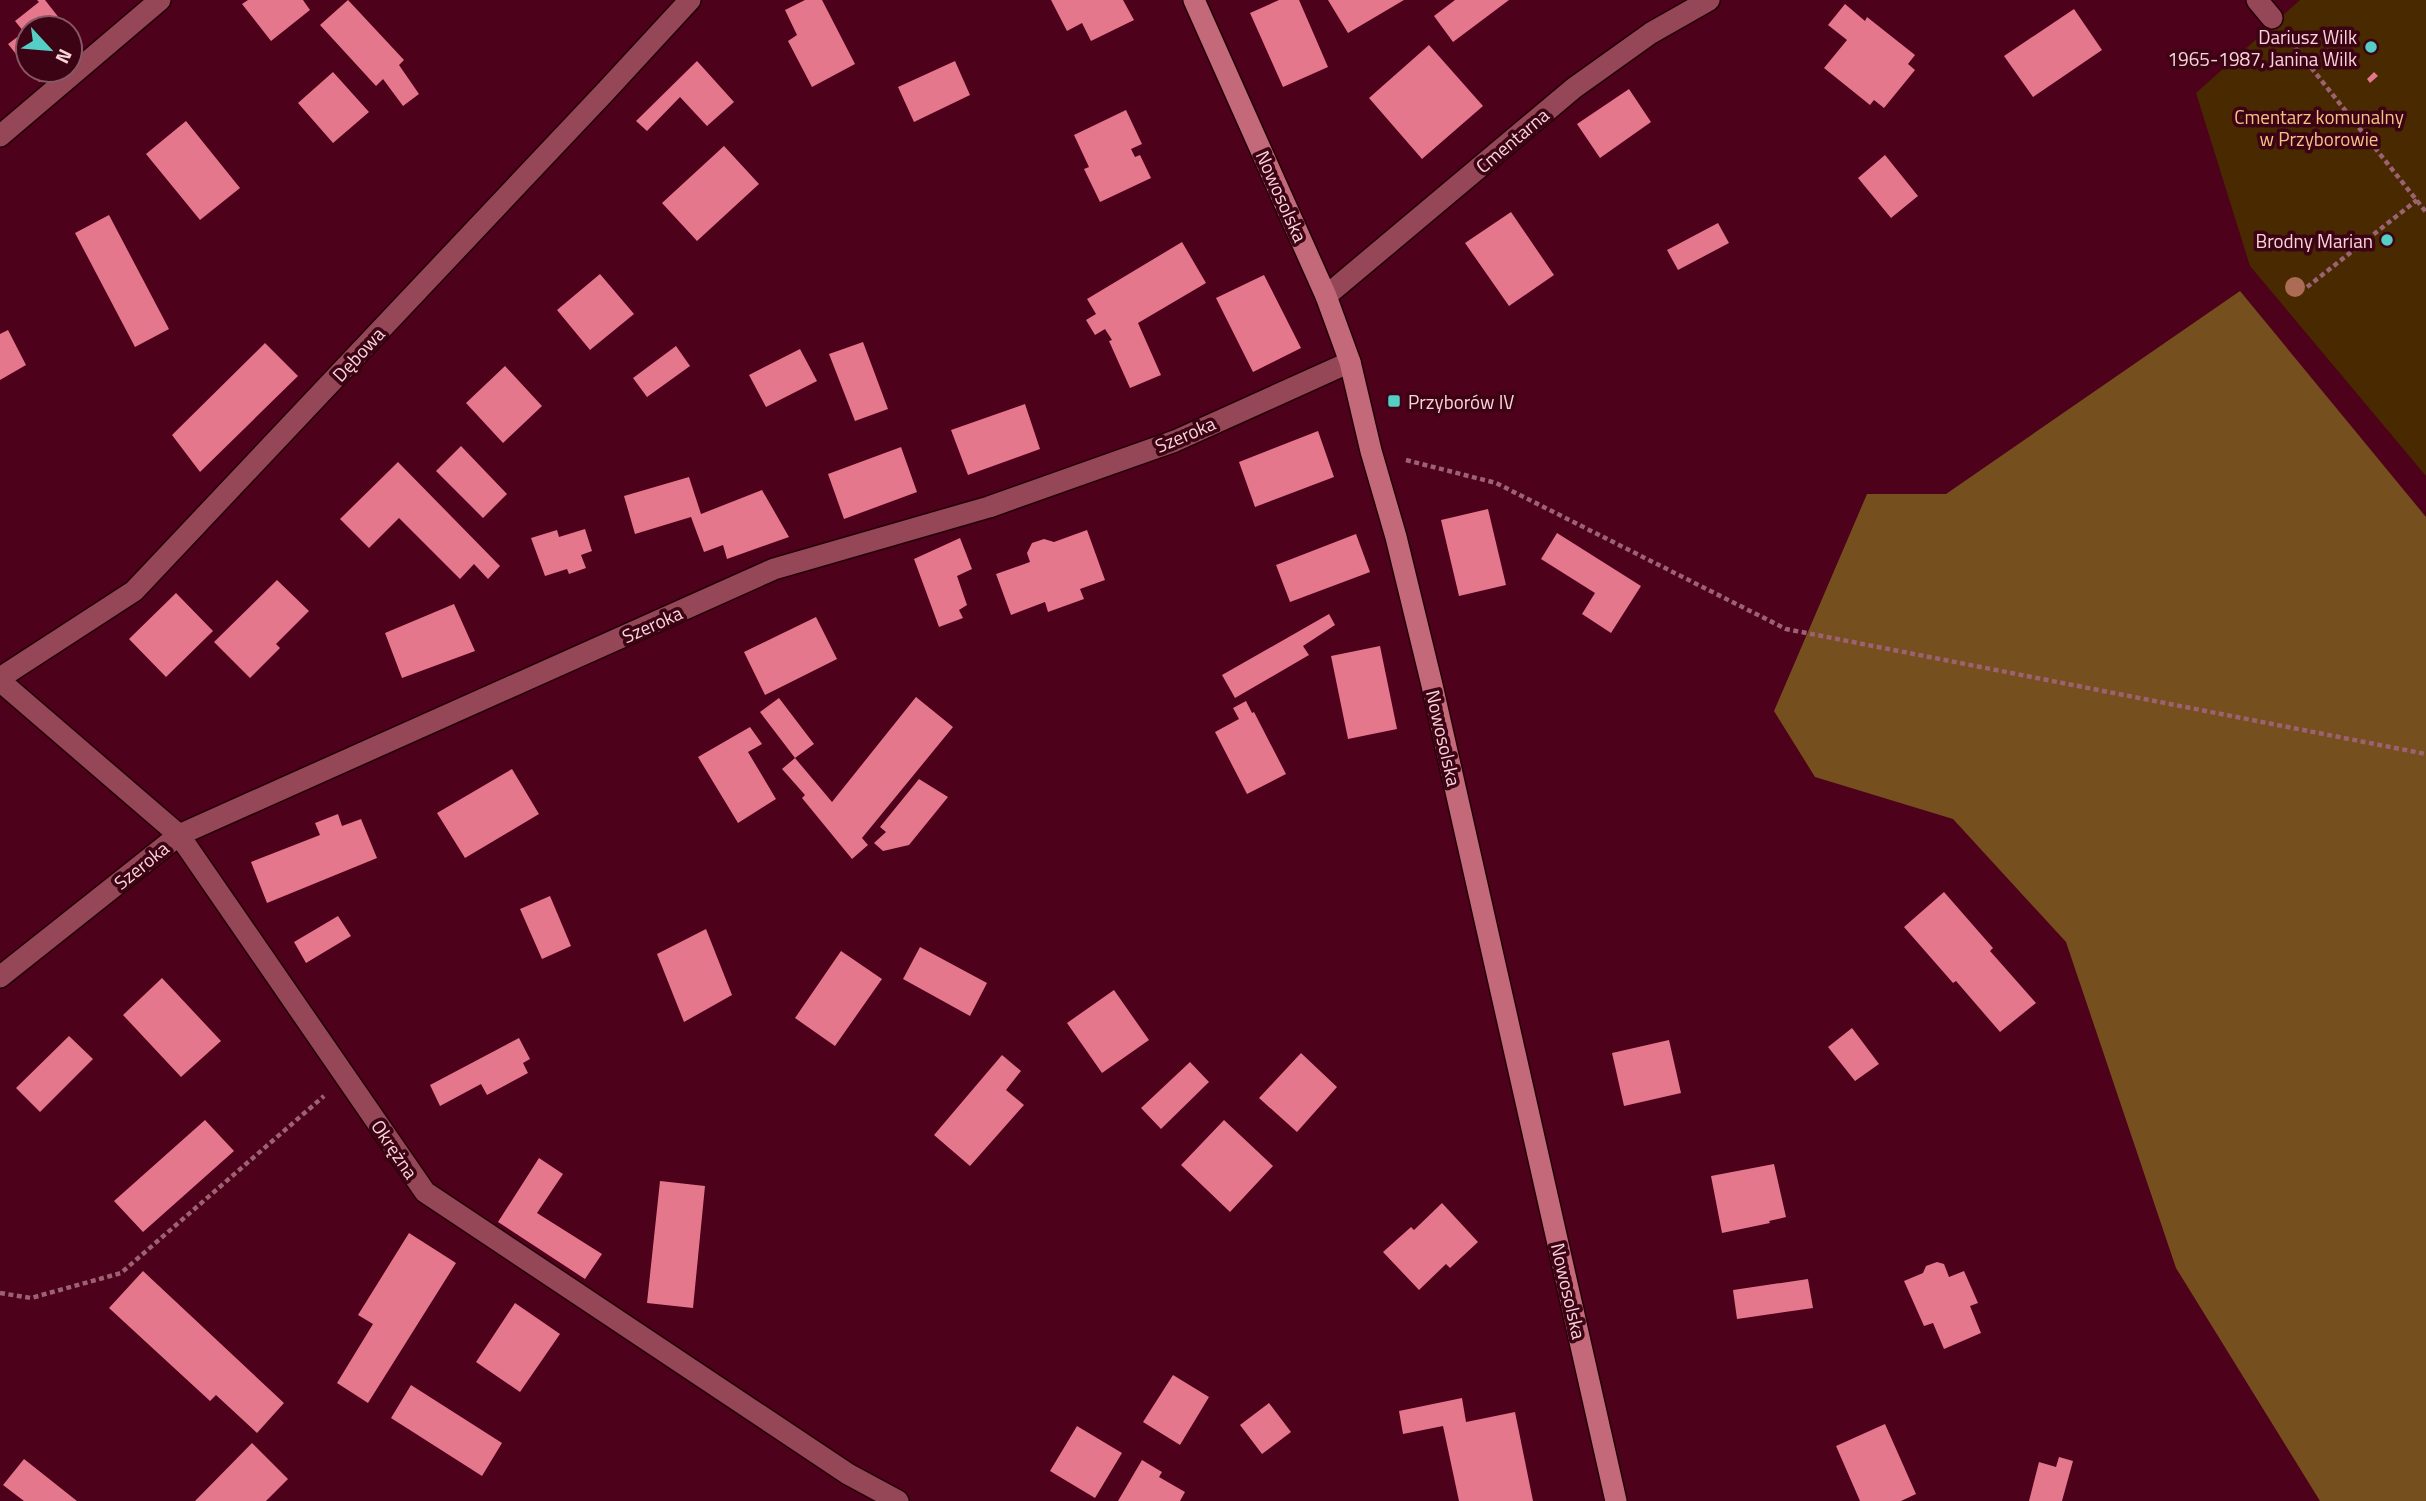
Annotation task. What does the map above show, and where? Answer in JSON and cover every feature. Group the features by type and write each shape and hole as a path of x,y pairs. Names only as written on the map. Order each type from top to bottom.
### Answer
{"main road":[{"name":"Nowosolska","path":"1194,0 1326,296 1350,362 1432,685 1616,1501"}],"street":[{"path":"0,136 160,0"},
{"name":"Dębowa","path":"0,680 134,591 690,0"},
{"name":"Cmentarna","path":"1326,296 1574,88 1651,33 1709,0"},
{"path":"2257,0 2272,18"},
{"name":"Szeroka","path":"0,977 179,835 774,569 1002,503 1175,440 1350,362"},
{"name":"Okrężna","path":"0,680 179,835 425,1192 848,1474 898,1501"}],"path":[{"path":"2272,18 2426,212"},
{"path":"2306,286 2417,200"},
{"path":"1371,451 1496,483 1786,629 2426,754"},
{"path":"0,1293 32,1298 121,1273 346,1077"}],"green space":[{"name":"Cmentarz komunalny w Przyborowie","path":"2300,0 2426,0 2426,476 2250,266 2196,93"}],"shaded area":[{"path":"2240,291 2426,517 2426,1501 2320,1501 2176,1268 2066,942 1953,819 1815,777 1774,711 1867,494 1946,494"}],"building":[{"path":"37,0 45,0 56,14 24,14 39,2"},
{"path":"248,0 303,0 310,10 271,41 242,4"},
{"path":"348,0 404,60 399,65 419,94 403,106 383,79 376,86 320,25"},
{"path":"805,0 822,0 855,64 812,87 788,41 797,35 785,10"},
{"path":"1051,0 1123,0 1134,20 1091,41 1082,23 1067,31"},
{"path":"1279,0 1299,0 1328,67 1283,87 1250,13"},
{"path":"1328,0 1404,0 1348,33"},
{"path":"1455,0 1509,0 1453,42 1434,16"},
{"path":"1845,4 1865,21 1867,17 1915,55 1908,64 1915,70 1884,108 1874,100 1870,105 1824,68 1847,40 1828,25"},
{"path":"2074,9 2102,50 2033,97 2004,56"},
{"path":"14,40 14,52 8,44"},
{"name":"Dariusz Wilk 1965-1987, Janina Wilk","path":"2373,41 2376,46 2368,52 2365,48"},
{"path":"1429,45 1483,106 1422,159 1369,98"},
{"path":"697,61 734,102 707,126 680,97 647,131 636,121"},
{"path":"955,61 970,95 914,122 898,87"},
{"path":"333,72 369,112 333,143 298,103"},
{"path":"2374,72 2378,76 2370,83 2367,79"},
{"path":"1629,89 1651,122 1600,158 1577,124"},
{"path":"1126,110 1142,144 1131,149 1135,157 1140,155 1151,178 1100,202 1084,169 1089,167 1074,135"},
{"path":"186,121 240,188 200,220 146,154"},
{"path":"724,146 759,184 697,241 662,203"},
{"path":"1885,155 1918,196 1891,218 1858,178"},
{"path":"1511,212 1554,275 1509,306 1465,243"},
{"path":"109,215 169,329 135,347 75,233"},
{"path":"1718,223 1729,243 1678,270 1667,250"},
{"name":"Brodny Marian","path":"2389,233 2394,239 2386,247 2381,241"},
{"path":"1182,242 1206,283 1138,323 1161,375 1130,388 1109,341 1112,340 1105,329 1095,335 1086,320 1096,314 1087,299"},
{"path":"600,274 634,314 590,350 557,310"},
{"path":"1264,275 1301,348 1253,372 1216,298"},
{"path":"8,330 26,365 0,380 0,334"},
{"path":"863,342 888,409 855,421 829,354"},
{"path":"265,343 298,376 200,472 172,435"},
{"path":"676,346 690,366 647,397 633,378"},
{"path":"800,349 817,381 766,407 749,375"},
{"path":"505,366 542,406 503,443 466,403"},
{"path":"1025,404 1040,449 968,475 951,430"},
{"path":"1318,431 1334,477 1255,507 1239,462"},
{"path":"461,446 507,494 483,518 436,471"},
{"path":"901,447 917,492 844,519 828,474"},
{"path":"398,462 500,566 488,579 474,564 460,579 399,518 369,548 340,519"},
{"path":"689,477 701,514 762,490 789,537 727,559 723,545 704,552 691,517 635,534 624,496"},
{"path":"1488,509 1506,585 1459,596 1441,520"},
{"path":"585,529 592,551 581,555 586,568 569,574 567,569 545,576 531,538 557,530 559,537"},
{"path":"1087,530 1105,580 1080,589 1084,599 1048,612 1045,602 1011,615 996,574 1030,562 1027,553 1032,543 1044,539 1054,542"},
{"path":"1557,533 1641,586 1611,633 1582,614 1595,593 1541,559"},
{"path":"1356,534 1370,572 1290,602 1276,565"},
{"path":"960,538 972,569 957,576 967,605 959,610 963,618 939,627 914,559"},
{"path":"277,580 309,611 276,644 280,648 250,678 214,642"},
{"path":"176,593 213,631 166,677 129,639"},
{"path":"454,604 475,651 402,678 385,633"},
{"path":"1329,614 1335,625 1303,646 1309,655 1235,698 1222,675"},
{"path":"816,617 837,659 765,695 744,652"},
{"path":"1380,646 1397,729 1348,739 1331,656"},
{"path":"916,697 953,727 862,838 868,845 852,859 802,798 805,795 782,769 795,758 832,802"},
{"path":"779,698 814,744 795,758 760,712"},
{"path":"1246,701 1286,774 1247,794 1215,732 1239,719 1233,708"},
{"path":"750,727 762,744 748,752 776,799 738,823 698,757"},
{"path":"512,769 539,814 465,858 437,813"},
{"path":"919,779 948,797 909,845 883,851 874,843 886,832 880,827"},
{"path":"338,814 342,826 361,819 377,858 267,903 251,862 320,835 315,823"},
{"path":"1944,892 1993,948 1990,951 2036,1003 2000,1032 1904,927"},
{"path":"550,896 571,946 542,959 520,909"},
{"path":"338,916 351,936 306,963 294,942"},
{"path":"706,929 732,995 684,1022 657,954"},
{"path":"920,947 987,983 970,1016 903,979"},
{"path":"841,951 882,979 835,1046 795,1018"},
{"path":"162,978 221,1041 181,1077 123,1015"},
{"path":"1114,990 1149,1040 1102,1073 1067,1023"},
{"path":"1852,1028 1879,1064 1855,1081 1828,1047"},
{"path":"69,1036 93,1059 40,1112 16,1088"},
{"path":"519,1038 530,1059 523,1063 528,1073 487,1095 481,1084 440,1106 430,1085"},
{"path":"1669,1040 1681,1093 1624,1106 1612,1053"},
{"path":"1301,1053 1337,1087 1297,1132 1259,1098"},
{"path":"1002,1055 1021,1071 1006,1090 1024,1105 970,1166 934,1135"},
{"path":"1190,1062 1209,1082 1161,1129 1141,1108"},
{"path":"205,1120 234,1151 143,1232 114,1201"},
{"path":"1224,1120 1273,1166 1230,1212 1181,1165"},
{"path":"539,1158 563,1174 537,1213 602,1254 585,1279 498,1222"},
{"path":"1774,1164 1786,1217 1722,1233 1711,1176"},
{"path":"660,1181 705,1186 693,1308 647,1303"},
{"path":"1442,1203 1478,1242 1450,1268 1446,1264 1419,1290 1383,1252 1411,1227 1414,1230"},
{"path":"409,1233 456,1263 368,1403 337,1383 373,1324 358,1315"},
{"path":"1937,1262 1944,1264 1949,1277 1964,1271 1978,1303 1970,1306 1981,1333 1944,1349 1933,1323 1924,1326 1904,1281 1923,1273 1926,1266"},
{"path":"143,1271 284,1403 257,1433 216,1395 210,1401 109,1308"},
{"path":"1808,1279 1813,1308 1737,1319 1733,1290"},
{"path":"515,1303 560,1334 520,1392 476,1362"},
{"path":"1173,1375 1209,1397 1180,1445 1143,1422"},
{"path":"411,1385 502,1443 482,1476 391,1418"},
{"path":"1462,1398 1466,1422 1515,1412 1533,1501 1459,1501 1443,1426 1403,1434 1399,1411"},
{"path":"1269,1403 1291,1432 1262,1454 1240,1425"},
{"path":"1885,1424 1916,1494 1901,1501 1860,1501 1836,1446"},
{"path":"1077,1426 1122,1453 1095,1498 1050,1471"},
{"path":"252,1443 288,1479 266,1501 195,1501"},
{"path":"2059,1457 2073,1461 2062,1501 2029,1501 2039,1462 2056,1467"},
{"path":"24,1459 77,1501 24,1501 3,1485"},
{"path":"1142,1460 1162,1472 1159,1477 1185,1492 1180,1501 1118,1501"}],"place":[{"name":"Dariusz Wilk 1965-1987, Janina Wilk","path":"2371,47"},
{"name":"Brodny Marian","path":"2387,240"},
{"name":"Przyborów IV","path":"1394,401"}]}
